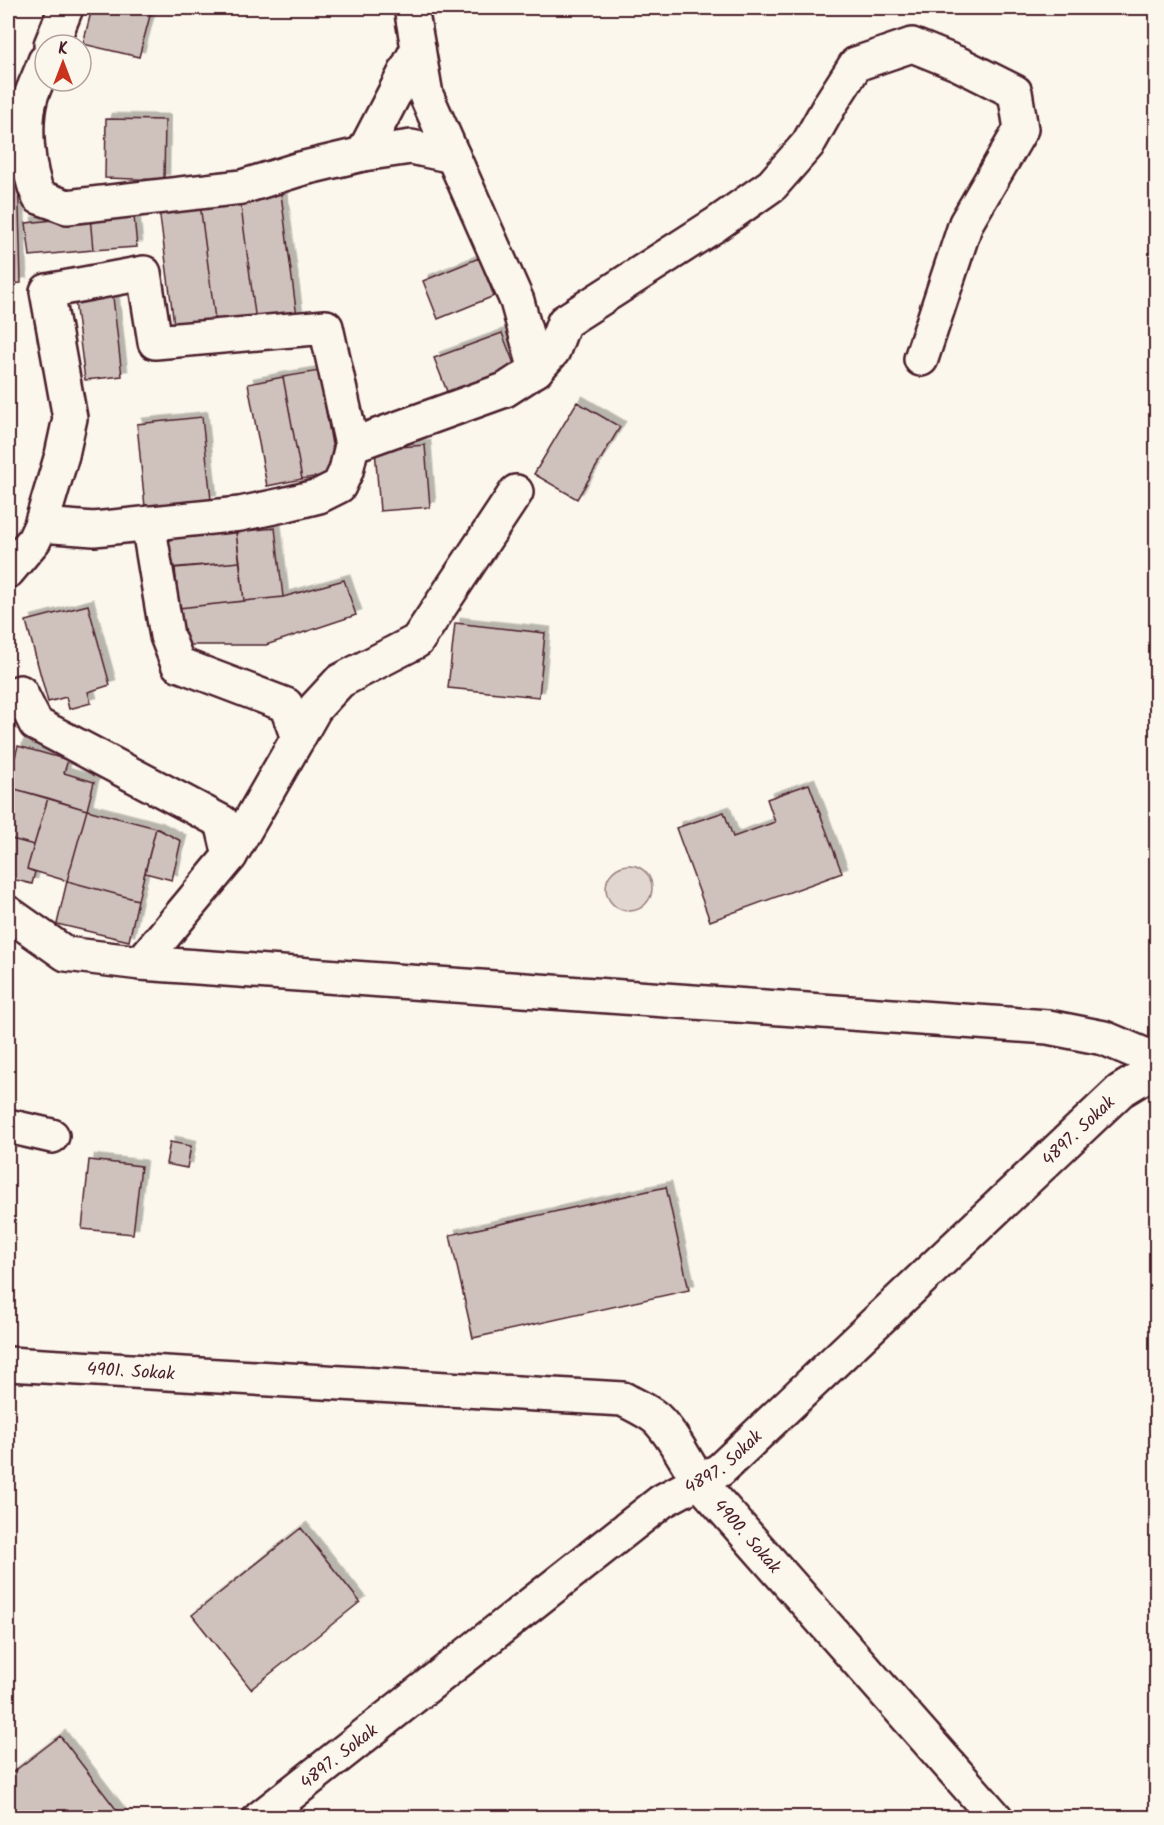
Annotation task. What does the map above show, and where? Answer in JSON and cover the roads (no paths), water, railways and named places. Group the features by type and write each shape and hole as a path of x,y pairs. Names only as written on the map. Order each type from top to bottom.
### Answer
{"street":[{"path":"56,33 66,8"},
{"path":"413,8 426,95 518,301 536,370"},
{"path":"352,445 505,390 536,370 553,351 564,322 772,185 808,144 856,64 912,45 959,64 1015,92 1021,129 966,223 921,359"},
{"path":"363,154 418,48"},
{"path":"33,93 28,123 28,163 33,185 39,197 67,207 242,187 300,169 363,154 411,147 453,156"},
{"path":"8,571 34,540 41,525 62,455 70,418 46,291 144,273 155,342 326,327 352,445 346,471 339,486 319,496 240,514 94,529 41,525"},
{"path":"141,963 230,856 315,708 340,681 417,641 516,492"},
{"path":"148,523 167,636 178,664 286,705 298,738"},
{"path":"8,705 20,692 36,724 222,822 230,856"},
{"path":"8,913 66,954 141,963 1048,1027 1104,1038 1156,1060"},
{"name":"4897. Sokak","path":"260,1818 662,1501 720,1470 1120,1091 1156,1069"},
{"path":"8,1126 52,1136"},
{"name":"4901. Sokak","path":"8,1364 255,1378"},
{"name":"4900. Sokak","path":"255,1378 623,1399 656,1418 699,1481 996,1818"}]}
